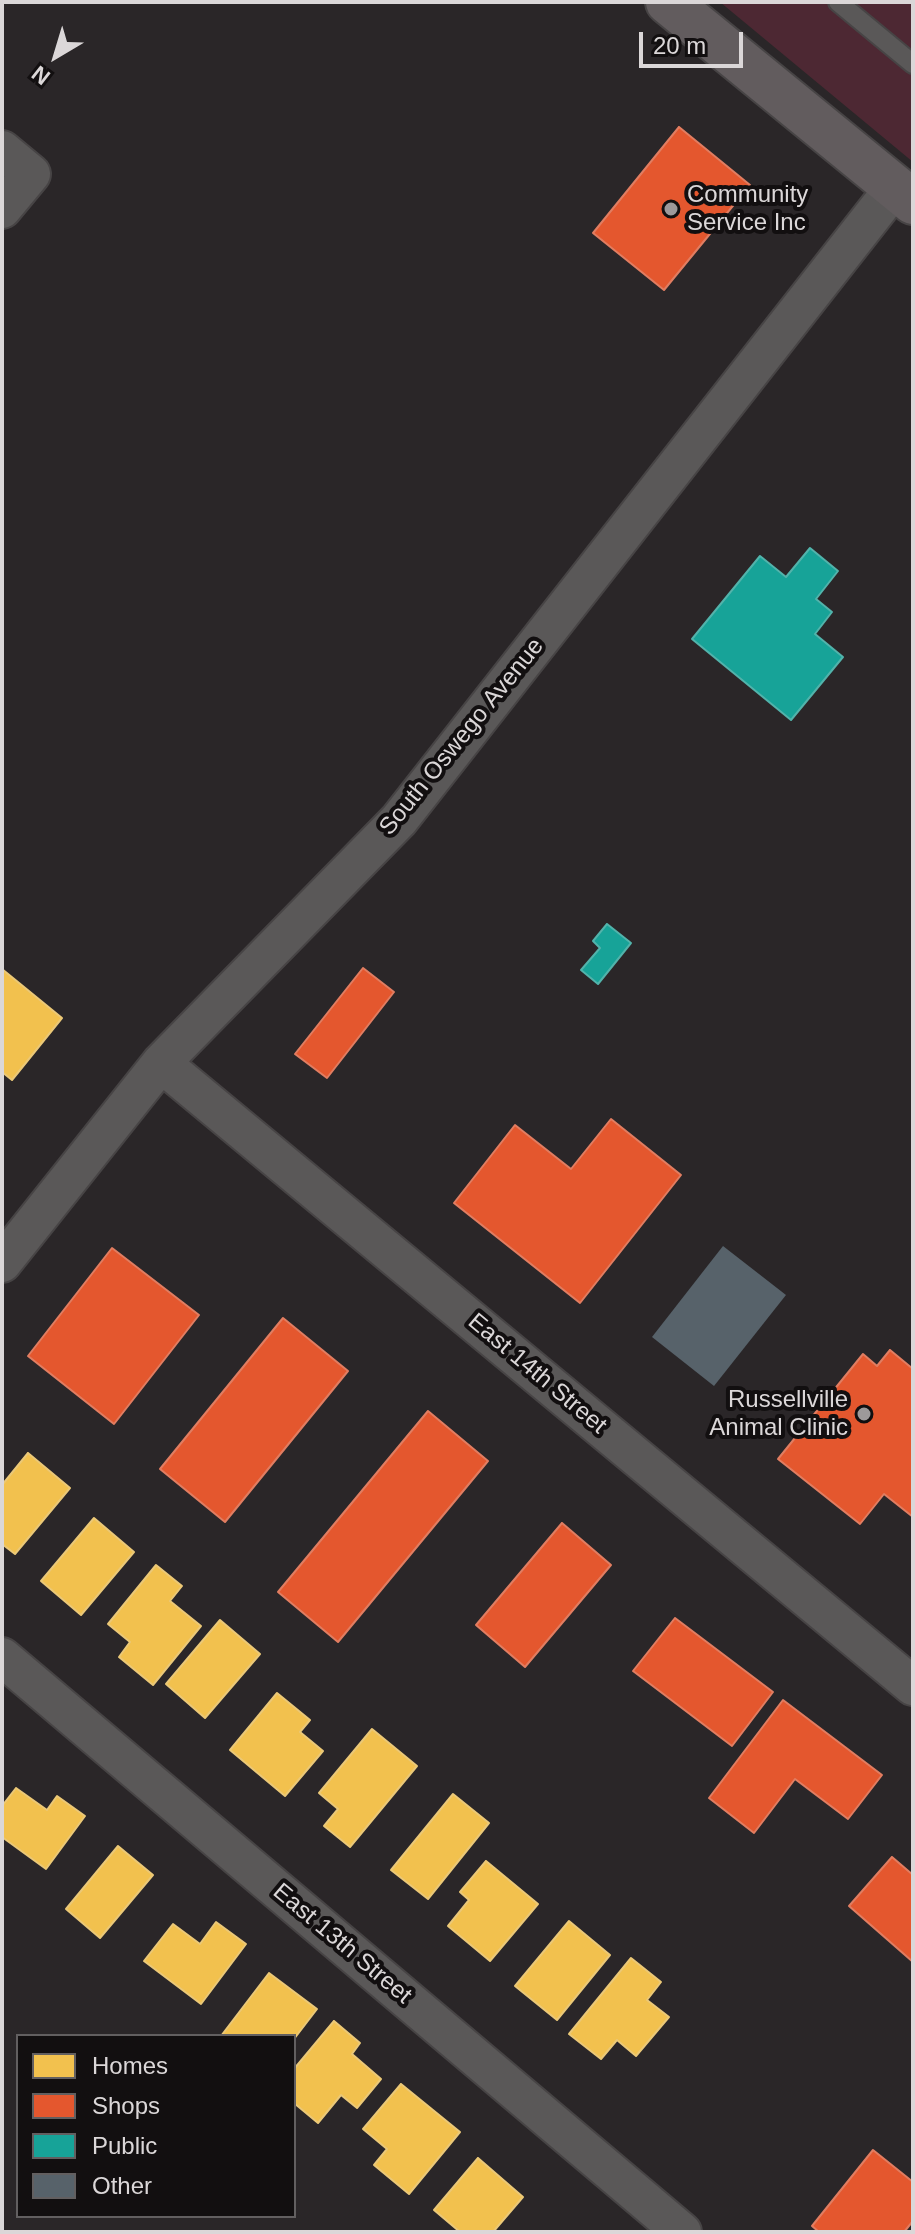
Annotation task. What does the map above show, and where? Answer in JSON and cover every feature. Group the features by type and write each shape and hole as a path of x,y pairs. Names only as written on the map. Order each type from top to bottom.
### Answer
{"street":[{"path":"668,2 904,195"},
{"path":"2,150 31,174 2,209"},
{"name":"South Oswego Avenue","path":"2,1263 161,1063 399,820 904,195"},
{"name":"East 14th Street","path":"161,1063 913,1686"},
{"name":"East 13th Street","path":"2,1657 682,2232"}],"lane":[{"path":"838,2 913,64"}],"shaded area":[{"path":"720,2 913,2 913,162"}],"building: Homes":[{"path":"2,969 62,1018 12,1080 2,1072"},
{"path":"28,1453 70,1488 15,1554 2,1544 2,1485"},
{"path":"94,1518 134,1552 81,1615 41,1581"},
{"path":"156,1565 182,1586 170,1601 201,1626 153,1685 119,1657 130,1642 108,1624"},
{"path":"220,1620 260,1654 205,1718 166,1684"},
{"path":"277,1693 310,1720 300,1732 323,1751 285,1796 230,1750"},
{"path":"372,1729 417,1766 350,1847 324,1826 338,1809 319,1793"},
{"path":"16,1788 47,1810 57,1796 85,1816 46,1869 2,1837 2,1806"},
{"path":"453,1794 489,1823 428,1899 391,1870"},
{"path":"118,1846 153,1875 100,1938 66,1909"},
{"path":"486,1861 538,1904 490,1961 448,1926 469,1900 460,1892"},
{"path":"569,1921 610,1955 557,2020 515,1986"},
{"path":"216,1922 246,1944 201,2004 144,1961 173,1924 200,1944"},
{"path":"631,1958 661,1982 647,2000 669,2017 636,2056 617,2040 601,2059 569,2034"},
{"path":"269,1973 317,2009 296,2036 223,2034"},
{"path":"334,2021 360,2043 352,2054 381,2079 357,2108 341,2095 318,2123 296,2105 296,2067"},
{"path":"401,2084 460,2132 409,2194 374,2165 387,2149 363,2129"},
{"path":"478,2158 523,2197 493,2232 460,2232 434,2210"}],"building: Shops":[{"name":"Community Service Inc","path":"679,127 750,185 664,290 593,233"},
{"path":"363,968 394,992 327,1078 295,1054"},
{"path":"611,1119 681,1175 580,1303 454,1203 515,1125 571,1169"},
{"path":"112,1248 199,1315 114,1424 28,1356"},
{"path":"283,1318 348,1371 225,1522 160,1469"},
{"name":"Russellville Animal Clinic","path":"890,1350 913,1369 913,1517 884,1494 860,1524 778,1459 863,1354 877,1366"},
{"path":"428,1411 488,1461 338,1642 278,1592"},
{"path":"562,1523 611,1565 525,1667 476,1625"},
{"path":"675,1618 773,1692 732,1746 633,1671"},
{"path":"783,1700 882,1775 848,1819 795,1779 754,1833 709,1798"},
{"path":"892,1857 913,1875 913,1962 849,1906"},
{"path":"873,2150 913,2182 913,2221 904,2232 819,2232 812,2226"}],"building: Public":[{"path":"810,548 838,571 816,599 832,612 815,634 843,657 791,720 692,639 760,556 786,577"},
{"path":"607,924 631,943 598,984 581,970 600,948 593,941"}],"building: Other":[{"path":"723,1246 786,1295 714,1386 652,1337"}],"place":[{"name":"Community Service Inc","path":"671,209"},
{"name":"Russellville Animal Clinic","path":"864,1414"}]}
